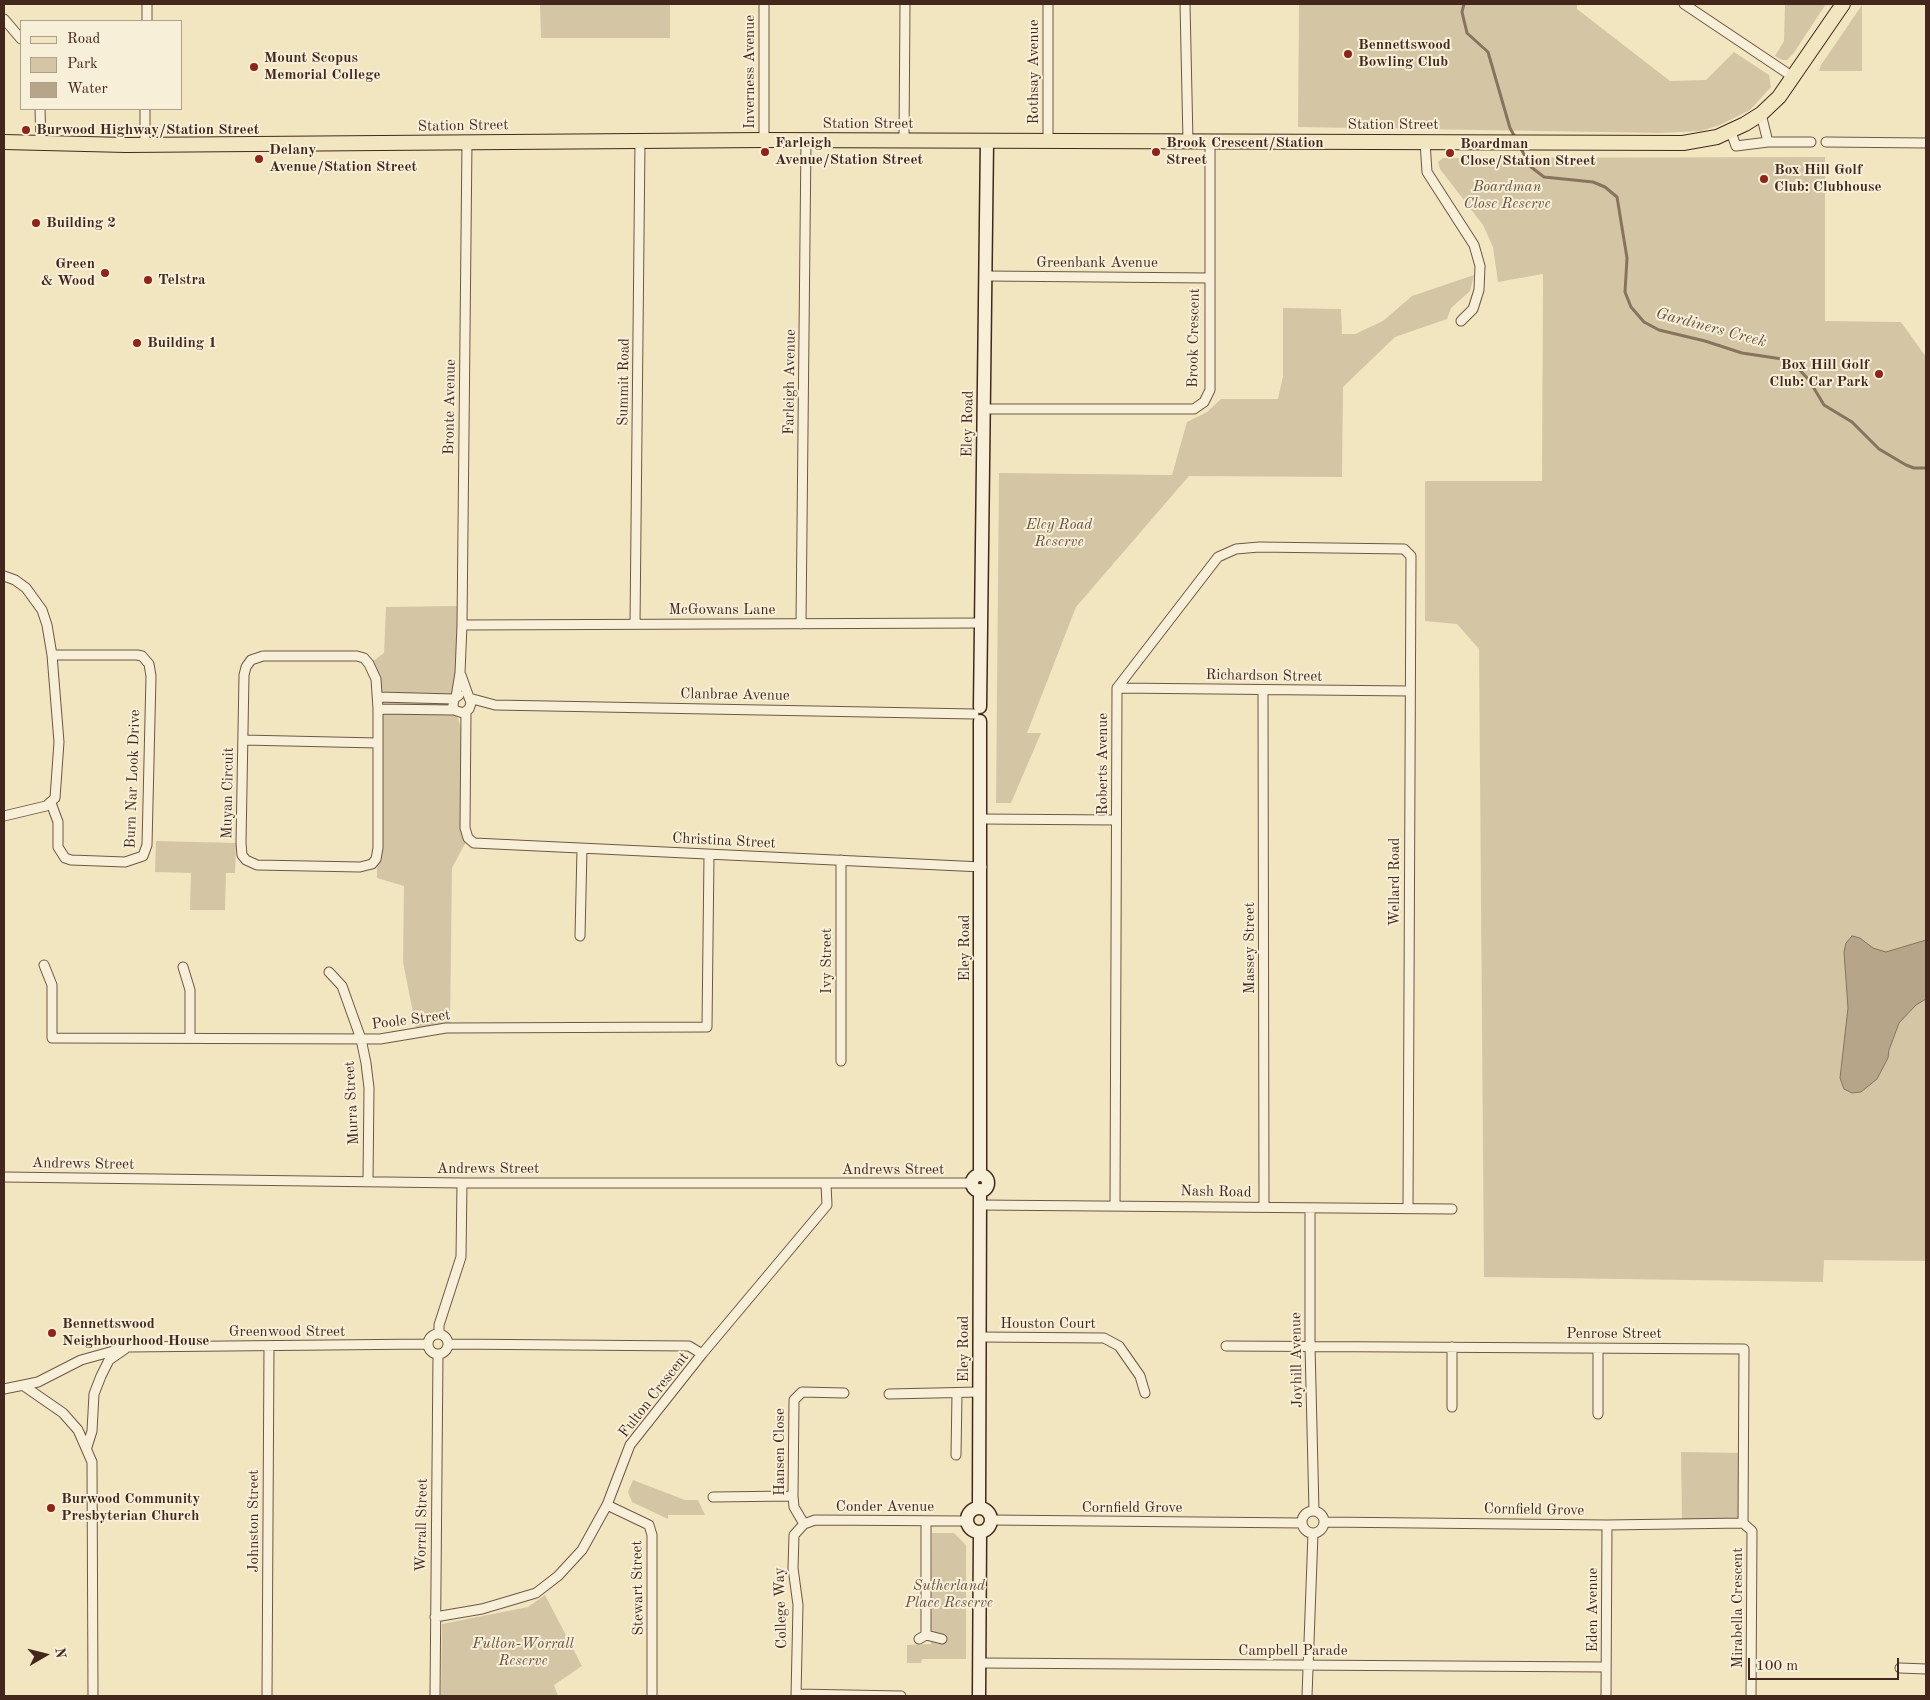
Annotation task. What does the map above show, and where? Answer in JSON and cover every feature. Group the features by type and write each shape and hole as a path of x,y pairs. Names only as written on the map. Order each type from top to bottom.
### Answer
{"main road":[{"name":"Station Street","path":"4,142 145,144 806,140 1683,143 1701,141 1731,132 1761,114 1778,97 1793,77 1843,4"},
{"name":"Eley Road","path":"979,1508 980,1206 977,1183 982,866 978,714 982,622 987,141"},
{"path":"979,1508 989,1513 991,1520 989,1527 980,1533 972,1530 967,1521 969,1512 979,1508"},
{"path":"979,1696 980,1533"}],"street":[{"path":"147,4 147,20"},
{"name":"Inverness Avenue","path":"764,4 764,140"},
{"path":"904,141 905,4"},
{"name":"Rothsay Avenue","path":"1048,4 1048,141"},
{"path":"1185,4 1188,141"},
{"path":"1684,4 1793,77"},
{"path":"4,19 20,38"},
{"path":"40,110 41,142"},
{"path":"145,110 145,144"},
{"path":"1761,114 1768,142"},
{"path":"1731,132 1736,146 1768,142 1811,142"},
{"name":"Farleigh Avenue","path":"801,624 806,140"},
{"name":"Summit Road","path":"635,624 640,141"},
{"name":"Brook Crescent","path":"984,409 1194,410 1204,402 1210,390 1210,141"},
{"name":"Bronte Avenue","path":"461,711 455,698 460,673 462,625 467,142"},
{"path":"1425,142 1426,172 1466,230 1474,245 1480,266 1479,290 1473,310 1461,321"},
{"path":"1826,142 1926,142"},
{"name":"Greenbank Avenue","path":"986,276 1209,278"},
{"name":"Wellard Road","path":"1117,688 1218,557 1236,549 1259,547 1404,549 1411,556 1408,1208"},
{"path":"4,576 15,580 34,597 47,625 52,655 59,742 57,792 51,802 39,808 4,816"},
{"name":"McGowans Lane","path":"462,625 982,622"},
{"name":"Burn Nar Look Drive","path":"51,802 58,822 58,847 65,858 71,860 125,862 143,856 147,845 151,676 149,664 142,656 137,654 52,655"},
{"name":"Muyan Circuit","path":"357,656 364,658 369,664 376,679 378,697 378,848 376,859 372,864 360,867 257,865 246,860 241,850 244,675 246,666 257,657 357,656"},
{"name":"Bronte Avenue","path":"460,673 468,697"},
{"name":"Richardson Street","path":"1117,688 1410,691"},
{"name":"Roberts Avenue","path":"1115,1205 1117,688"},
{"name":"Massey Street","path":"1263,690 1264,1207"},
{"name":"Clanbrae Avenue","path":"455,698 461,695 495,704"},
{"path":"378,697 455,698"},
{"path":"378,709 461,711 471,704 468,697"},
{"name":"Clanbrae Avenue","path":"461,711 495,704 978,714"},
{"name":"Christina Street","path":"461,711 466,747 464,828 468,838 474,844 982,866"},
{"path":"243,740 378,743"},
{"path":"981,819 1116,820"},
{"path":"580,936 582,849"},
{"name":"Poole Street","path":"44,964 52,985 52,1038 380,1039 446,1028 707,1027 709,855"},
{"name":"Ivy Street","path":"841,860 841,1061"},
{"path":"183,967 190,990 190,1038"},
{"name":"Murra Street","path":"329,972 342,986 361,1039 368,1088 368,1181"},
{"name":"Andrews Street","path":"4,1177 462,1183 977,1183"},
{"path":"439,1334 440,1325 461,1257 462,1183"},
{"name":"Fulton Crescent","path":"435,1617 482,1609 536,1593 558,1576 582,1550 607,1505 630,1446 702,1354 827,1204 826,1184"},
{"name":"Nash Road","path":"980,1206 1115,1205 1452,1208"},
{"name":"Joyhill Avenue","path":"1310,1208 1310,1345 1314,1511"},
{"path":"439,1334 445,1338 448,1344 444,1352 438,1354 431,1350 428,1344 432,1336 439,1334"},
{"name":"Houston Court","path":"980,1337 1104,1338 1119,1346 1140,1376 1145,1392"},
{"name":"Greenwood Street","path":"4,1389 38,1382 81,1360 128,1347 428,1344"},
{"path":"448,1344 689,1346 702,1354"},
{"name":"Johnston Street","path":"267,1696 268,1346"},
{"name":"Penrose Street","path":"1226,1346 1744,1349 1743,1523"},
{"path":"87,1447 92,1431 94,1394 100,1376 109,1360 128,1347"},
{"path":"1452,1347 1452,1407"},
{"path":"1598,1348 1598,1414"},
{"name":"Worrall Street","path":"435,1696 438,1354"},
{"path":"24,1386 63,1413 78,1430 92,1462 92,1696"},
{"name":"Hansen Close","path":"804,1524 794,1507 793,1496 794,1400 802,1392 844,1393"},
{"path":"890,1394 980,1392"},
{"path":"956,1455 957,1394"},
{"path":"713,1497 793,1496"},
{"name":"Stewart Street","path":"607,1505 649,1525 652,1535 652,1696"},
{"path":"1314,1511 1323,1517 1324,1522 1321,1530 1313,1533 1304,1529 1302,1523 1305,1514 1314,1511"},
{"name":"Conder Avenue","path":"804,1524 815,1520 967,1521"},
{"name":"Cornfield Grove","path":"991,1520 1302,1523"},
{"path":"926,1521 922,1637 942,1639"},
{"name":"Cornfield Grove","path":"1324,1522 1743,1523"},
{"name":"Mirabella Crescent","path":"1743,1523 1752,1532 1751,1696"},
{"name":"College Way","path":"804,1524 794,1535 793,1568 798,1605 796,1695 901,1696"},
{"name":"Eden Avenue","path":"1606,1696 1607,1524"},
{"path":"1307,1696 1313,1533"},
{"name":"Campbell Parade","path":"979,1663 1606,1667"},
{"path":"1900,1668 1926,1669"}],"green space":[{"path":"540,4 670,4 670,38 541,38"},
{"path":"1299,4 1577,4 1577,9 1670,81 1706,80 1734,52 1769,75 1771,87 1750,110 1720,125 1701,131 1660,133 1298,127"},
{"path":"1785,4 1826,4 1793,54 1787,60 1782,60 1775,56 1784,41"},
{"path":"1862,5 1862,71 1819,71 1821,65"},
{"name":"Boardman Close Reserve","path":"1825,157 1825,321 1901,322 1926,357 1926,1261 1824,1260 1823,1282 1484,1277 1479,649 1457,624 1425,621 1425,481 1542,481 1543,274 1498,282 1493,247 1483,225 1440,169 1438,162 1443,158"},
{"name":"Eley Road Reserve","path":"1474,275 1470,291 1451,308 1447,319 1395,337 1343,387 1342,477 1189,476 1076,607 1027,733 1041,733 1011,803 996,803 999,473 1172,475 1187,422 1207,412 1221,399 1278,399 1283,376 1283,308 1341,309 1342,334 1355,334 1383,321 1412,296"},
{"path":"457,606 456,711 466,747 468,838 452,868 450,1028 417,1033 403,962 404,886 377,878 378,709 369,664 384,653 386,607"},
{"path":"156,841 236,843 235,873 226,873 225,910 190,910 191,873 155,872"},
{"path":"1681,1452 1743,1453 1743,1523 1682,1524"},
{"path":"633,1480 685,1500 698,1500 705,1515 668,1515 668,1519 632,1502 628,1492"},
{"name":"Sutherland Place Reserve","path":"932,1533 954,1533 966,1545 966,1659 922,1659 921,1663 907,1663 907,1645 931,1644"},
{"name":"Fulton-Worrall Reserve","path":"545,1595 582,1666 554,1685 558,1696 441,1696 442,1624 528,1607"}],"water":[{"path":"1852,936 1860,938 1873,948 1886,952 1926,940 1926,999 1916,1005 1899,1023 1888,1058 1877,1079 1861,1092 1852,1093 1844,1089 1840,1078 1848,1008 1844,952 1846,943"}],"waterway":[{"name":"Gardiners Creek","path":"1464,4 1462,12 1467,33 1488,52 1510,128 1516,139"},
{"name":"Gardiners Creek","path":"1520,147 1531,167 1544,177 1593,182 1605,187 1617,197 1627,258 1625,292 1631,307 1644,322 1659,330 1705,341 1742,353 1782,359 1793,363 1809,380 1824,405 1852,422 1879,449 1906,465 1914,468 1926,468"}],"place":[{"name":"Bennettswood Bowling Club","path":"1348,54"},
{"name":"Mount Scopus Memorial College","path":"254,67"},
{"name":"Burwood Highway/Station Street","path":"26,130"},
{"name":"Farleigh Avenue/Station Street","path":"765,152"},
{"name":"Brook Crescent/Station Street","path":"1156,152"},
{"name":"Boardman Close/Station Street","path":"1450,153"},
{"name":"Delany Avenue/Station Street","path":"259,159"},
{"name":"Box Hill Golf Club: Clubhouse","path":"1764,179"},
{"name":"Building 2","path":"36,223"},
{"name":"Green & Wood","path":"105,273"},
{"name":"Telstra","path":"148,280"},
{"name":"Building 1","path":"137,343"},
{"name":"Box Hill Golf Club: Car Park","path":"1879,374"},
{"name":"Bennettswood Neighbourhood House","path":"52,1333"},
{"name":"Burwood Community Presbyterian Church","path":"51,1508"}]}
